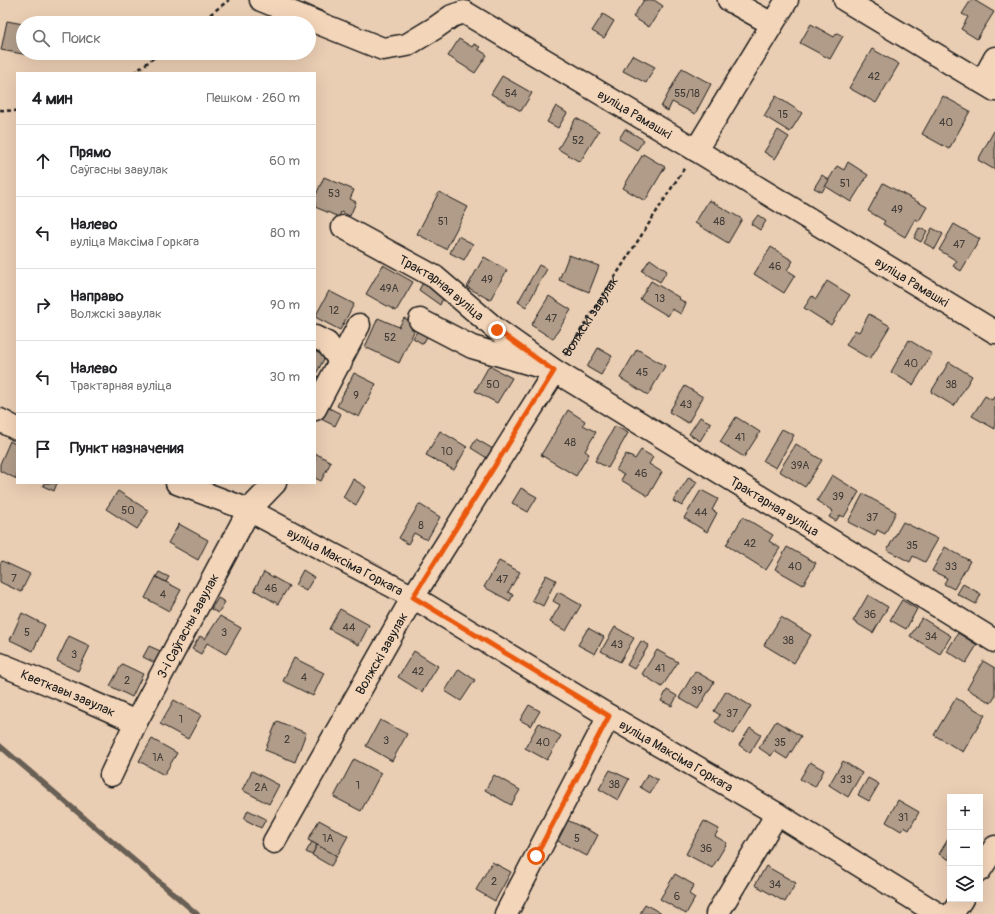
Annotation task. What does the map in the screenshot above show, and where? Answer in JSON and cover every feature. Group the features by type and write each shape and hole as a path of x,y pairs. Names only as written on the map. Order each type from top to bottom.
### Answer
{"street":[{"name":"вуліца Рамашкі","path":"261,0 301,16"},
{"path":"729,0 772,24"},
{"path":"696,150 787,0"},
{"path":"845,0 988,86 995,58"},
{"name":"вуліца Рамашкі","path":"316,22 383,49 407,44 435,28 452,16 464,12 696,150 995,332"},
{"name":"Трактарная вуліца","path":"343,227 435,277 497,330 554,371 995,641"},
{"name":"Трактарная вуліца","path":"420,320 472,347 554,371"},
{"path":"316,407 341,362 359,325"},
{"path":"316,338 327,343 341,362"},
{"name":"Волжскі завулак","path":"274,842 413,597 554,371"},
{"path":"0,420 16,428"},
{"name":"вуліца Максіма Горкага","path":"181,484 249,510 413,597 609,716 777,814 938,914"},
{"name":"3-і Саўгасны завулак","path":"111,775 136,722 249,510 274,484"},
{"name":"Кветкавы завулак","path":"0,664 71,692 136,722"},
{"path":"506,914 609,716"},
{"path":"717,914 777,814"},
{"path":"983,866 995,847"},
{"path":"952,914 960,902"}],"path":[{"path":"208,16 229,0"},
{"path":"135,72 151,60"},
{"path":"0,110 16,111"},
{"name":"Волжскі завулак","path":"554,371 696,150"}],"building":[{"path":"644,0 654,0 663,6 649,27 633,17"},
{"path":"971,0 974,0 994,12 977,39 961,29 968,17 962,14"},
{"path":"304,3 324,12 320,21 316,19 316,16 309,16 300,12"},
{"path":"603,14 614,21 604,38 592,31"},
{"path":"7,21 16,23 16,53 1,50"},
{"path":"811,24 834,37 837,33 843,36 830,59 800,43"},
{"path":"459,39 472,47 474,44 480,47 478,49 487,55 475,73 448,56"},
{"path":"872,49 899,64 876,103 849,88"},
{"path":"632,55 655,67 646,83 623,71"},
{"path":"682,68 711,84 695,114 672,102 668,111 661,107"},
{"path":"502,76 532,93 521,111 491,94"},
{"path":"776,96 802,113 790,132 764,116"},
{"path":"943,96 970,111 949,149 922,134"},
{"path":"556,106 567,113 558,128 547,122"},
{"path":"576,118 599,131 580,162 558,149"},
{"path":"625,129 644,140 637,150 619,139"},
{"path":"995,129 995,170 978,160"},
{"path":"778,130 789,137 775,159 764,152"},
{"path":"643,154 665,167 645,201 623,188"},
{"path":"848,162 868,175 851,202 825,186 837,166 844,170"},
{"path":"822,175 829,180 822,192 814,188"},
{"path":"324,177 354,190 350,199 356,202 350,216 341,212 339,217 316,207 316,195"},
{"path":"883,183 927,207 919,221 915,219 905,237 883,224 885,221 868,211"},
{"path":"439,192 468,207 446,249 417,234"},
{"path":"709,200 742,219 728,243 695,223"},
{"path":"758,215 766,221 760,230 751,224"},
{"path":"954,224 980,239 961,271 953,266 957,261 939,250"},
{"path":"919,228 927,231 921,242 914,238"},
{"path":"932,228 943,234 935,249 924,243"},
{"path":"458,236 473,244 464,260 450,253"},
{"path":"771,247 793,261 787,270 795,275 784,293 754,274"},
{"path":"569,255 599,266 589,292 559,280"},
{"path":"484,257 507,270 490,300 467,287"},
{"path":"650,259 667,271 660,282 642,271"},
{"path":"383,265 413,282 396,311 366,294"},
{"path":"539,265 547,269 526,307 518,302"},
{"path":"426,277 446,292 440,305 419,290"},
{"path":"651,281 686,303 681,314 672,309 668,316 640,299"},
{"path":"827,281 850,295 831,325 804,308 812,296 816,299"},
{"path":"329,291 354,304 340,330 316,318"},
{"path":"549,296 571,310 553,339 531,325"},
{"path":"869,314 890,326 870,359 846,345 855,330 859,332"},
{"path":"378,318 399,327 404,318 417,325 399,363 365,347"},
{"path":"421,325 430,331 423,344 413,338"},
{"path":"909,340 932,354 913,385 891,372"},
{"path":"598,348 612,356 601,375 587,367"},
{"path":"637,349 665,366 648,395 620,378"},
{"path":"316,352 325,357 316,374"},
{"path":"949,362 972,376 954,406 931,392"},
{"path":"489,366 512,378 497,403 475,391"},
{"path":"354,373 376,384 359,417 337,406"},
{"path":"685,386 703,397 688,423 669,412"},
{"path":"995,395 995,429 972,416 985,396 992,400"},
{"path":"325,406 341,414 335,426 319,418"},
{"path":"568,410 585,421 583,425 596,432 585,451 589,454 576,476 541,455"},
{"path":"700,417 711,423 700,441 689,434"},
{"path":"736,417 760,432 744,457 720,442"},
{"path":"615,426 628,433 608,468 595,461"},
{"path":"782,429 794,435 776,468 763,461"},
{"path":"440,431 467,447 454,470 426,455"},
{"path":"476,439 493,449 487,458 471,448"},
{"path":"10,441 16,444 16,479 0,471 0,464"},
{"path":"796,444 822,460 805,487 779,471"},
{"path":"641,450 653,457 649,464 662,472 648,496 621,480 624,475 616,470 626,454 635,459"},
{"path":"316,454 331,462 321,481 316,478"},
{"path":"832,475 859,492 844,517 840,515 836,521 829,517 833,511 817,501"},
{"path":"689,477 697,482 682,506 673,501"},
{"path":"353,479 366,487 356,505 343,497"},
{"path":"44,484 57,484 54,491 43,486"},
{"path":"521,488 537,497 528,512 512,503"},
{"path":"701,490 718,499 712,510 717,513 707,532 684,518"},
{"path":"118,491 149,511 137,529 106,509"},
{"path":"863,494 896,512 885,534 877,530 875,536 848,522"},
{"path":"419,504 440,517 427,540 414,533 408,544 399,538"},
{"path":"743,517 773,535 769,541 780,548 766,570 726,545"},
{"path":"903,522 938,539 925,562 913,556 910,562 887,550"},
{"path":"179,524 208,540 198,560 168,543"},
{"path":"787,547 816,563 803,585 775,569"},
{"path":"945,547 970,561 954,589 944,584 947,578 932,571"},
{"path":"2,561 30,574 21,592 0,582 0,564"},
{"path":"499,561 520,572 508,592 513,595 510,601 484,587"},
{"path":"303,570 314,577 306,591 295,585"},
{"path":"159,572 169,577 166,582 156,577"},
{"path":"264,572 289,586 278,604 254,590"},
{"path":"546,575 556,580 543,606 532,600"},
{"path":"156,577 181,590 169,611 145,598"},
{"path":"963,584 981,594 976,604 957,594"},
{"path":"558,592 581,605 566,631 550,622 560,605 553,601"},
{"path":"868,595 888,607 873,633 853,621"},
{"path":"218,598 225,602 218,613 211,609"},
{"path":"902,600 917,609 906,629 890,620"},
{"path":"340,609 369,625 359,645 329,629"},
{"path":"22,613 45,625 33,651 10,640"},
{"path":"220,616 241,628 226,654 207,643 201,654 192,649 200,636 205,639"},
{"path":"781,617 811,635 794,663 764,645"},
{"path":"922,618 951,636 940,654 910,636"},
{"path":"615,627 634,638 620,662 601,651"},
{"path":"588,628 604,637 595,654 578,645"},
{"path":"958,633 977,645 966,663 947,651"},
{"path":"69,636 90,646 78,671 57,661"},
{"path":"641,641 649,645 634,669 627,665"},
{"path":"149,646 167,654 161,666 143,657"},
{"path":"657,650 678,662 662,687 642,674"},
{"path":"414,651 438,666 422,692 398,677"},
{"path":"294,658 324,673 313,696 283,681"},
{"path":"983,661 995,668 995,697 991,703 967,689"},
{"path":"122,664 143,674 132,697 110,686"},
{"path":"459,669 475,680 461,701 445,691"},
{"path":"695,671 714,682 698,709 679,698"},
{"path":"667,690 677,696 672,706 661,701"},
{"path":"726,691 751,706 734,734 715,722 720,715 714,711"},
{"path":"956,698 985,715 963,752 934,735"},
{"path":"174,700 201,715 188,739 160,724"},
{"path":"529,705 540,711 531,726 520,720"},
{"path":"380,720 407,734 392,761 366,746"},
{"path":"277,721 306,733 295,762 265,750"},
{"path":"776,721 801,736 787,759 774,751 771,756 759,748"},
{"path":"539,723 561,736 547,760 525,748"},
{"path":"750,728 761,735 750,753 739,745"},
{"path":"152,739 177,753 164,775 139,761"},
{"path":"354,759 381,773 361,811 334,797"},
{"path":"843,761 862,773 848,797 829,785"},
{"path":"810,762 824,770 815,787 800,779"},
{"path":"610,770 629,779 618,800 599,789"},
{"path":"252,771 279,785 269,804 242,790"},
{"path":"648,774 658,780 650,793 640,787"},
{"path":"494,775 520,790 511,805 485,790"},
{"path":"868,778 879,784 869,801 858,795"},
{"path":"898,800 919,812 909,830 904,827 901,831 886,822"},
{"path":"248,810 266,819 261,828 244,819"},
{"path":"319,820 348,836 337,856 308,840"},
{"path":"567,820 598,835 587,856 556,840"},
{"path":"704,821 719,829 715,836 727,843 712,868 686,854"},
{"path":"947,841 947,858 939,854"},
{"path":"312,842 317,845 312,855 306,852"},
{"path":"317,845 337,856 331,866 312,855"},
{"path":"492,862 511,872 495,901 476,890"},
{"path":"766,866 796,883 785,902 755,885"},
{"path":"675,874 694,885 689,894 695,898 686,914 660,899"},
{"path":"645,904 662,914 640,914"}],"waterway":[{"path":"0,746 197,914"}],"route":[{"path":"497,330 554,371 413,597 609,716 536,856"}]}
